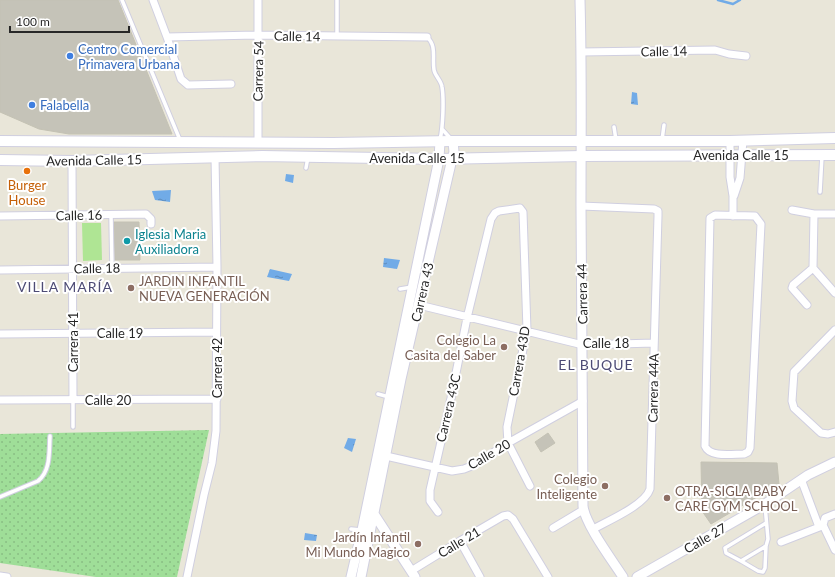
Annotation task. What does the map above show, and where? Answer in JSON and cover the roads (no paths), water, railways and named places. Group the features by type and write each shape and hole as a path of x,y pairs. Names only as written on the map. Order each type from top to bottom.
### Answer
{"main road":[{"name":"Avenida Calle 15","path":"0,141 333,143 440,141 730,141 835,138"},
{"name":"Avenida Calle 15","path":"0,160 72,161 308,156 439,159 582,156 835,155"}],"street":[{"path":"153,0 181,79 188,85 231,84"},
{"name":"Carrera 54","path":"258,0 258,142"},
{"name":"Carrera 44","path":"580,0 583,510 623,577"},
{"name":"Calle 14","path":"167,37 259,35 427,37"},
{"name":"Calle 14","path":"581,52 715,50 729,54 746,56"},
{"path":"734,196 740,178 743,140"},
{"name":"Carrera 43","path":"361,577 366,531 439,159 440,141"},
{"name":"Carrera 43","path":"351,577 366,531 374,514 386,456 393,398 419,305 454,152 453,141"},
{"path":"730,141 730,177 734,196 733,216"},
{"name":"Carrera 42","path":"187,577 213,458 216,431 217,267 215,157"},
{"name":"Carrera 41","path":"72,161 73,400"},
{"name":"Carrera 44A","path":"581,206 654,209 658,211 651,484 649,494 639,504 593,529"},
{"name":"Carrera 43D","path":"499,211 520,208 523,212 527,330 507,427 508,443 530,486"},
{"path":"792,210 814,214 835,214"},
{"name":"Carrera 43C","path":"438,512 430,501 430,490 434,466 451,398 467,318 491,219 495,213 499,211"},
{"name":"Calle 16","path":"0,216 146,214 151,219 151,224"},
{"path":"814,214 813,268 835,292"},
{"path":"715,215 733,216 755,216 761,224 750,448 748,452 744,454 712,454 707,451 705,446 710,218 715,215"},
{"name":"Calle 18","path":"0,270 217,267"},
{"path":"806,304 792,288 792,285 813,268"},
{"name":"Calle 18","path":"419,305 467,318 527,330 583,345 654,343"},
{"path":"835,330 794,372 792,402 796,410 821,433 828,434 835,432"},
{"name":"Calle 19","path":"0,334 216,332"},
{"name":"Calle 20","path":"0,400 217,399"},
{"name":"Calle 20","path":"386,456 452,471 464,469 474,465 508,443 583,401"},
{"name":"Calle 27","path":"637,577 765,504 816,470 835,462"},
{"path":"801,479 821,526 835,550"},
{"path":"553,528 583,510"},
{"path":"374,514 413,574"},
{"path":"781,542 821,526 826,518 835,514"},
{"name":"Calle 21","path":"413,574 460,541 503,516 508,515 513,519 548,577"},
{"path":"460,541 480,577"},
{"path":"0,576 7,577"}],"lane":[{"path":"122,0 181,143"},
{"path":"337,36 338,0"},
{"name":"Carrera 43","path":"427,37 433,46 434,70 442,87 442,129 440,141"},
{"path":"662,141 664,125"},
{"path":"614,126 616,141"},
{"path":"442,129 453,141"},
{"path":"820,192 822,155"},
{"path":"306,168 308,156"},
{"path":"111,215 112,268"},
{"path":"400,289 413,287"},
{"path":"378,394 393,398"},
{"name":"Carrera 41","path":"73,400 73,427"},
{"path":"0,497 44,477 47,467 50,436"},
{"path":"765,504 768,539 766,546 765,568 763,572 758,571 726,553 725,548 766,523"},
{"path":"351,529 366,531"},
{"path":"742,561 766,546"}],"water":[{"path":"632,92 637,93 638,105 631,104"},
{"path":"286,174 294,175 293,183 285,181"},
{"path":"171,190 170,202 155,200 152,191"},
{"path":"384,258 400,260 397,269 383,267"},
{"path":"270,269 292,274 289,281 267,277"},
{"path":"348,438 356,439 352,452 344,448"},
{"path":"305,533 317,535 316,541 304,540"}],"waterway":[{"path":"718,0 733,4 740,0"}],"place":[{"name":"Centro Comercial Primavera Urbana","path":"70,56"},
{"name":"Falabella","path":"32,105"},
{"name":"Burger House","path":"27,171"},
{"name":"Iglesia Maria Auxiliadora","path":"127,241"},
{"name":"JARDIN INFANTIL NUEVA GENERACIÓN","path":"131,288"},
{"name":"Colegio La Casita del Saber","path":"504,347"},
{"name":"Colegio Inteligente","path":"605,486"},
{"name":"OTRA-SIGLA BABY CARE GYM SCHOOL","path":"667,498"},
{"name":"Jardín Infantil Mi Mundo Magico","path":"418,544"}],"district":[{"name":"VILLA MARÍA","path":"65,287"},
{"name":"EL BUQUE","path":"596,365"}]}
